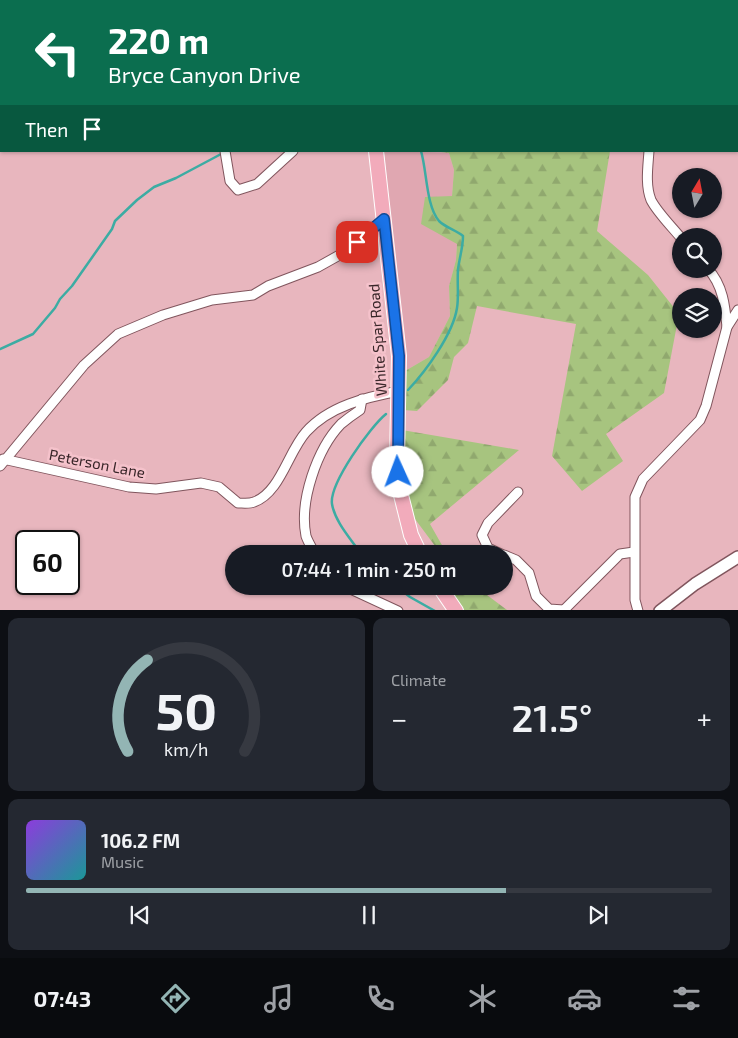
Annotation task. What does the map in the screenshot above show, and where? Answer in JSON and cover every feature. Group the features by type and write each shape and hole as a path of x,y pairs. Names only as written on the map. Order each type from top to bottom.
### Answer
{"main road":[{"name":"White Spar Road","path":"376,152 399,356 397,458 399,487 411,535 416,545"},
{"path":"445,595 456,610"}],"street":[{"path":"225,152 230,181 238,190 257,184 292,152"},
{"path":"649,152 647,176 651,200 673,228"},
{"path":"2,462 84,365 118,334 171,312 212,300 253,295 268,286 318,267 343,253 384,219"},
{"path":"715,278 724,299 727,327"},
{"path":"638,610 635,600 635,497 643,479 700,420 706,406 727,327 738,310"},
{"name":"Peterson Lane","path":"2,462 129,487 156,488 202,483 219,487 238,503 253,502 269,492 306,432 324,418 362,399 399,391"},
{"path":"310,545 307,538 304,521 309,489 320,454 341,424 360,410 362,399"},
{"path":"487,545 482,535 488,523 518,492"},
{"path":"513,559 529,573 536,596 549,609 564,610 620,554 634,552"},
{"path":"660,610 695,584 738,557"},
{"path":"364,595 398,610"}],"shaded area":[{"path":"384,152 449,153 454,170 452,196 457,244 456,260 449,286 450,316 429,357 405,371"}],"green space":[{"path":"441,152 610,152 597,231 648,275 672,305 672,338 674,338 664,393 606,434 623,461 582,491 552,456 576,324 477,306 468,343 454,357 448,380 417,411 403,410 405,371 429,357 450,316 449,286 456,260 457,244 421,224 425,197 452,196 454,170 449,153"},
{"path":"402,430 519,450 430,524 442,545 434,545 412,515 404,474"},
{"path":"487,595 507,610 464,610 454,596"}],"waterway":[{"path":"408,390 438,352 450,329 458,303 458,270 463,240 463,236 439,221 435,215 429,198 421,152"},
{"path":"0,349 33,334 72,286 112,229 115,221 137,200 154,187 176,178 223,153"},
{"path":"355,545 336,517 332,504 333,495 337,483 352,456 370,431 386,414"},
{"path":"407,595 433,610"}],"route":[{"path":"357,242 384,219 399,356 398,472"}]}
